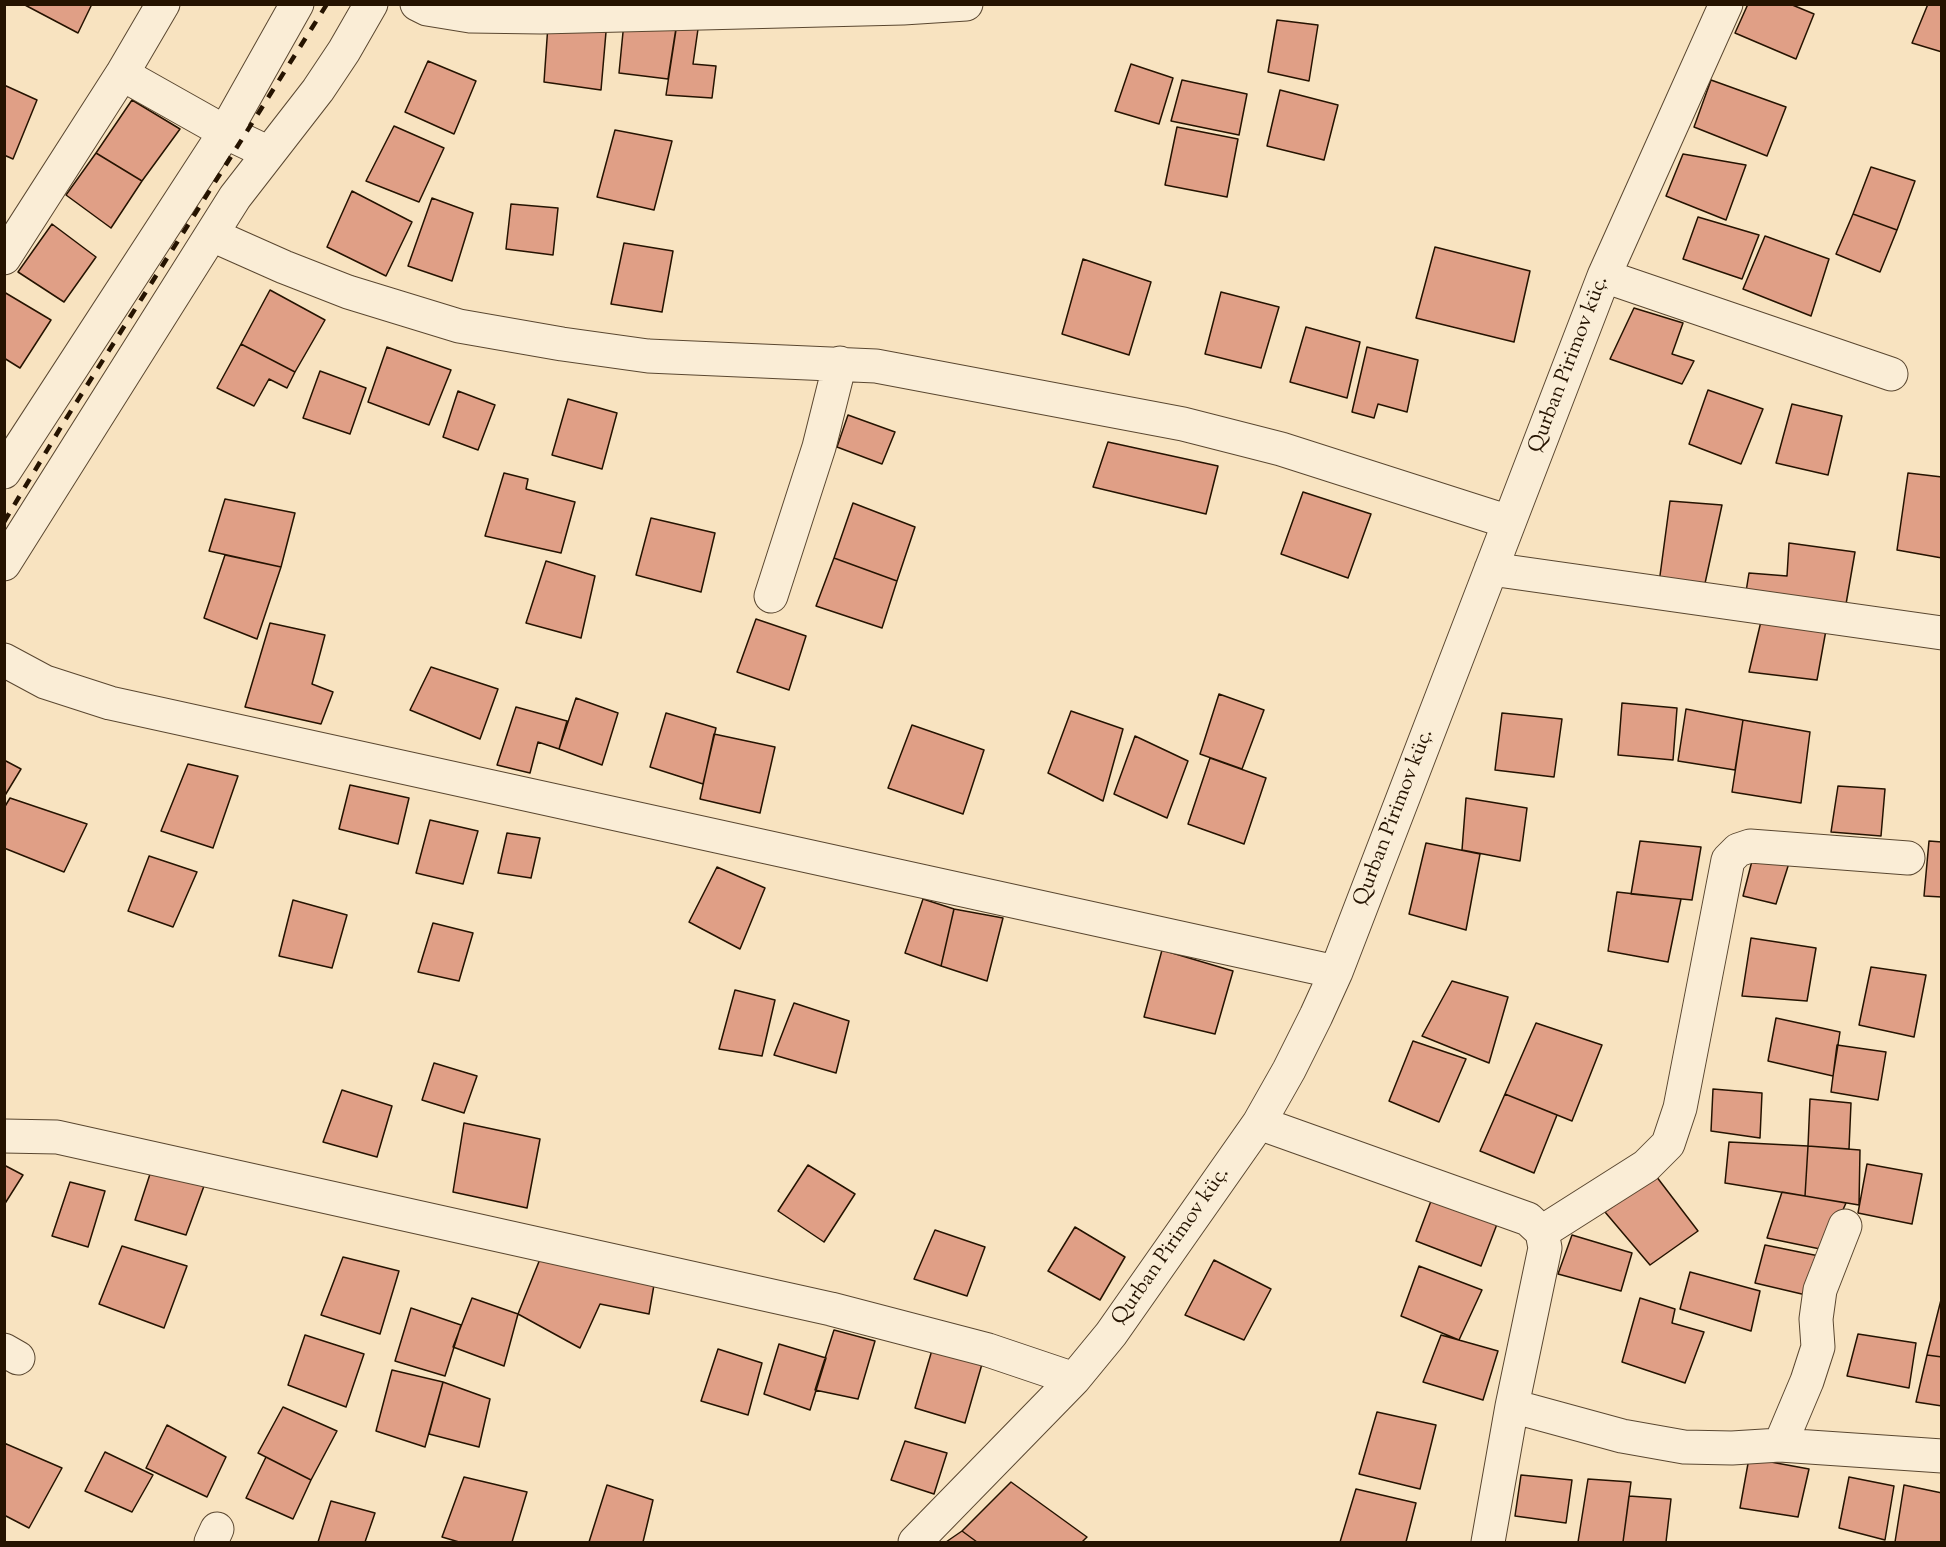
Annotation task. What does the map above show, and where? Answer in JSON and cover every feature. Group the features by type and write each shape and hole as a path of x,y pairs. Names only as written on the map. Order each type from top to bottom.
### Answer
{"street":[{"path":"4,258 122,74 163,4"},
{"path":"4,472 225,132 297,4"},
{"path":"4,564 235,197 318,90 344,51 370,4"},
{"path":"417,4 427,9 470,16 506,17 903,8 966,4"},
{"name":"Qurban Pirimov küç.","path":"915,1542 1074,1379 1111,1334 1259,1123 1289,1070 1336,972 1604,276 1726,4"},
{"path":"122,74 225,132 269,153"},
{"path":"212,235 348,292 459,326 648,356 876,366 1183,424 1281,449 1509,522"},
{"path":"1604,276 1891,374"},
{"path":"771,596 819,447 840,363"},
{"path":"1491,569 1941,633"},
{"path":"4,660 45,682 110,703 1336,972"},
{"path":"1542,1232 1646,1166 1668,1144 1680,1108 1728,860 1738,850 1750,846 1908,858"},
{"path":"1259,1123 1528,1219 1542,1232 1545,1248 1512,1406 1488,1542"},
{"path":"4,1136 57,1137 820,1307 987,1350 1074,1379"},
{"path":"1780,1445 1807,1381 1818,1347 1816,1319 1820,1290 1845,1226"},
{"path":"1512,1406 1622,1436 1684,1447 1732,1448 1780,1445 1941,1456"}],"building":[{"path":"23,4 92,4 78,33"},
{"path":"1748,4 1790,4 1814,14 1796,59 1735,33"},
{"path":"1928,4 1942,4 1942,52 1912,43"},
{"path":"1277,20 1318,25 1309,81 1268,72"},
{"path":"624,22 676,28 668,79 619,73"},
{"path":"548,25 606,32 601,90 544,82"},
{"path":"698,29 693,64 716,66 712,98 666,95 676,30"},
{"path":"428,61 476,81 454,134 405,112"},
{"path":"1131,64 1173,78 1159,124 1115,111"},
{"path":"1182,80 1247,94 1239,135 1171,121"},
{"path":"1711,80 1786,107 1767,156 1694,127"},
{"path":"4,85 37,100 13,159 4,155"},
{"path":"1280,90 1338,105 1324,160 1267,146"},
{"path":"132,100 180,129 142,181 96,153"},
{"path":"394,126 444,148 419,202 366,181"},
{"path":"1177,127 1238,139 1227,197 1165,185"},
{"path":"615,130 672,141 654,210 597,197"},
{"path":"96,153 142,181 111,228 66,195"},
{"path":"1683,154 1746,165 1726,220 1666,196"},
{"path":"1871,167 1915,181 1897,230 1853,214"},
{"path":"352,191 412,222 386,276 327,247"},
{"path":"432,198 473,213 452,281 408,266"},
{"path":"511,204 558,208 553,255 506,249"},
{"path":"1853,214 1897,230 1880,272 1836,254"},
{"path":"1698,217 1759,235 1742,279 1683,259"},
{"path":"52,224 96,257 64,302 18,272"},
{"path":"1765,236 1829,259 1811,316 1743,289"},
{"path":"624,243 673,251 662,312 611,304"},
{"path":"1435,247 1530,271 1514,342 1416,318"},
{"path":"1083,259 1151,282 1129,355 1062,334"},
{"path":"270,290 325,320 295,372 241,344"},
{"path":"4,292 51,320 20,368 4,358"},
{"path":"1221,292 1279,307 1261,368 1205,354"},
{"path":"1634,308 1683,323 1672,354 1694,361 1682,384 1610,359"},
{"path":"1306,327 1360,342 1347,398 1290,382"},
{"path":"241,344 295,372 287,388 269,379 254,406 217,388"},
{"path":"387,347 451,370 429,425 368,402"},
{"path":"1367,347 1418,360 1407,412 1378,404 1374,418 1352,412"},
{"path":"320,371 366,388 350,434 303,418"},
{"path":"1708,390 1763,409 1741,464 1689,444"},
{"path":"458,391 495,405 478,450 443,437"},
{"path":"568,399 617,413 602,469 552,455"},
{"path":"1792,404 1842,416 1828,475 1776,463"},
{"path":"848,415 895,432 882,464 837,447"},
{"path":"1108,442 1218,466 1206,514 1093,487"},
{"path":"504,473 528,479 526,489 575,502 561,553 485,536"},
{"path":"1908,473 1942,477 1942,558 1897,550"},
{"path":"1303,492 1371,514 1348,578 1281,554"},
{"path":"225,499 295,513 281,567 209,551"},
{"path":"1670,501 1722,505 1704,588 1659,583"},
{"path":"853,503 915,527 897,581 834,558"},
{"path":"651,518 715,533 701,592 636,575"},
{"path":"1789,543 1855,552 1845,610 1745,598 1749,573 1787,576"},
{"path":"225,555 281,567 257,639 204,618"},
{"path":"834,558 897,581 882,628 816,606"},
{"path":"546,561 595,576 581,638 526,623"},
{"path":"1762,617 1826,630 1817,680 1749,672"},
{"path":"756,619 806,636 789,690 737,672"},
{"path":"270,623 325,635 312,684 333,692 321,724 245,707"},
{"path":"431,667 498,689 480,739 410,710"},
{"path":"1219,694 1264,710 1242,769 1200,754"},
{"path":"576,698 618,713 602,765 559,749"},
{"path":"1622,703 1677,708 1673,760 1618,755"},
{"path":"516,707 567,721 559,749 538,742 530,773 497,765"},
{"path":"1686,709 1743,720 1735,770 1678,761"},
{"path":"1071,711 1123,729 1103,801 1048,773"},
{"path":"666,713 716,728 703,784 650,767"},
{"path":"1502,713 1562,719 1554,777 1495,770"},
{"path":"1743,720 1810,732 1801,803 1732,792"},
{"path":"912,725 984,750 963,814 888,788"},
{"path":"714,734 775,747 760,813 700,799"},
{"path":"1135,736 1188,761 1167,818 1114,794"},
{"path":"1210,758 1266,778 1244,844 1188,824"},
{"path":"4,760 21,769 4,797"},
{"path":"188,764 238,776 213,848 161,831"},
{"path":"350,785 409,798 398,844 339,829"},
{"path":"1838,786 1885,789 1881,836 1831,832"},
{"path":"10,798 87,824 64,872 4,848 4,808"},
{"path":"1466,798 1527,808 1520,861 1462,850"},
{"path":"430,820 478,831 463,884 416,873"},
{"path":"507,833 540,838 531,878 498,873"},
{"path":"1640,841 1701,847 1692,900 1631,894"},
{"path":"1929,841 1942,842 1942,897 1924,896"},
{"path":"1426,843 1480,854 1466,930 1409,914"},
{"path":"1754,853 1790,860 1776,904 1743,896"},
{"path":"149,856 197,872 173,927 128,911"},
{"path":"717,867 765,888 740,949 689,922"},
{"path":"1617,892 1681,899 1668,962 1608,951"},
{"path":"923,899 954,909 941,966 905,953"},
{"path":"293,900 347,915 332,968 279,956"},
{"path":"954,909 1003,918 987,981 941,966"},
{"path":"433,923 473,933 459,981 418,972"},
{"path":"1751,938 1816,948 1807,1001 1742,996"},
{"path":"1162,950 1233,971 1215,1034 1144,1017"},
{"path":"1871,967 1926,975 1914,1037 1859,1025"},
{"path":"1452,981 1508,997 1489,1063 1422,1036"},
{"path":"735,990 775,1000 762,1056 719,1049"},
{"path":"794,1003 849,1021 836,1073 774,1055"},
{"path":"1776,1018 1840,1032 1833,1076 1768,1061"},
{"path":"1536,1023 1602,1045 1572,1121 1505,1094"},
{"path":"1413,1041 1466,1059 1439,1122 1389,1101"},
{"path":"1837,1045 1886,1052 1878,1100 1831,1092"},
{"path":"434,1063 477,1076 464,1113 422,1100"},
{"path":"1713,1089 1762,1093 1760,1138 1711,1131"},
{"path":"342,1090 392,1106 377,1157 323,1142"},
{"path":"1505,1094 1557,1115 1534,1173 1480,1151"},
{"path":"1810,1099 1851,1103 1849,1149 1808,1146"},
{"path":"464,1123 540,1139 527,1208 453,1192"},
{"path":"1729,1142 1808,1146 1805,1196 1725,1183"},
{"path":"1808,1146 1860,1150 1859,1205 1805,1196"},
{"path":"1867,1164 1922,1174 1912,1224 1858,1213"},
{"path":"4,1165 23,1175 4,1205"},
{"path":"808,1165 855,1194 824,1242 778,1211"},
{"path":"151,1171 204,1186 186,1235 135,1220"},
{"path":"1656,1176 1698,1231 1650,1265 1605,1212"},
{"path":"70,1182 105,1191 88,1247 52,1236"},
{"path":"1782,1192 1846,1203 1825,1250 1767,1238"},
{"path":"1434,1193 1499,1219 1481,1266 1416,1241"},
{"path":"1075,1227 1125,1257 1100,1300 1048,1271"},
{"path":"935,1230 985,1247 967,1296 914,1279"},
{"path":"1572,1235 1632,1253 1621,1291 1558,1274"},
{"path":"1765,1245 1819,1256 1806,1295 1755,1283"},
{"path":"122,1246 187,1266 164,1328 99,1304"},
{"path":"542,1254 655,1279 649,1314 600,1304 580,1348 518,1314"},
{"path":"343,1257 399,1271 380,1334 321,1315"},
{"path":"1214,1260 1271,1289 1244,1340 1185,1315"},
{"path":"1419,1266 1482,1290 1459,1340 1401,1316"},
{"path":"1690,1272 1760,1291 1751,1331 1680,1309"},
{"path":"1942,1296 1942,1357 1927,1355"},
{"path":"472,1298 518,1314 504,1366 453,1347"},
{"path":"1640,1298 1675,1309 1672,1323 1704,1332 1685,1383 1622,1362"},
{"path":"411,1308 461,1325 445,1376 395,1361"},
{"path":"834,1330 875,1341 858,1399 815,1390"},
{"path":"1858,1334 1916,1343 1909,1388 1847,1376"},
{"path":"305,1335 364,1354 346,1407 288,1385"},
{"path":"1441,1335 1498,1351 1483,1400 1423,1382"},
{"path":"779,1344 826,1358 810,1410 764,1394"},
{"path":"718,1349 762,1363 748,1415 701,1401"},
{"path":"932,1350 982,1364 965,1423 915,1408"},
{"path":"1927,1355 1942,1357 1942,1406 1916,1402"},
{"path":"392,1370 443,1382 425,1447 376,1431"},
{"path":"443,1382 490,1399 479,1447 429,1434"},
{"path":"283,1407 337,1431 311,1480 258,1453"},
{"path":"1377,1412 1436,1425 1420,1489 1359,1474"},
{"path":"167,1425 226,1457 207,1497 146,1468"},
{"path":"905,1441 947,1453 934,1494 891,1480"},
{"path":"4,1443 62,1468 29,1528 4,1515"},
{"path":"105,1452 153,1475 132,1512 85,1491"},
{"path":"266,1457 311,1480 293,1519 246,1498"},
{"path":"1749,1458 1809,1469 1798,1517 1740,1508"},
{"path":"1521,1475 1572,1480 1566,1523 1515,1516"},
{"path":"464,1477 527,1492 512,1542 459,1542 442,1537"},
{"path":"1849,1477 1894,1486 1885,1540 1839,1528"},
{"path":"1588,1479 1631,1482 1623,1542 1578,1542"},
{"path":"1011,1482 1087,1537 1082,1542 977,1542 962,1531"},
{"path":"607,1485 653,1500 643,1542 589,1542"},
{"path":"1904,1485 1942,1493 1942,1542 1895,1542"},
{"path":"1356,1489 1416,1503 1406,1542 1340,1542"},
{"path":"1629,1496 1671,1499 1666,1542 1623,1542"},
{"path":"331,1501 375,1513 365,1542 318,1542"},
{"path":"962,1531 977,1542 946,1542"}],"railway":[{"path":"4,522 64,422 327,4"}]}
